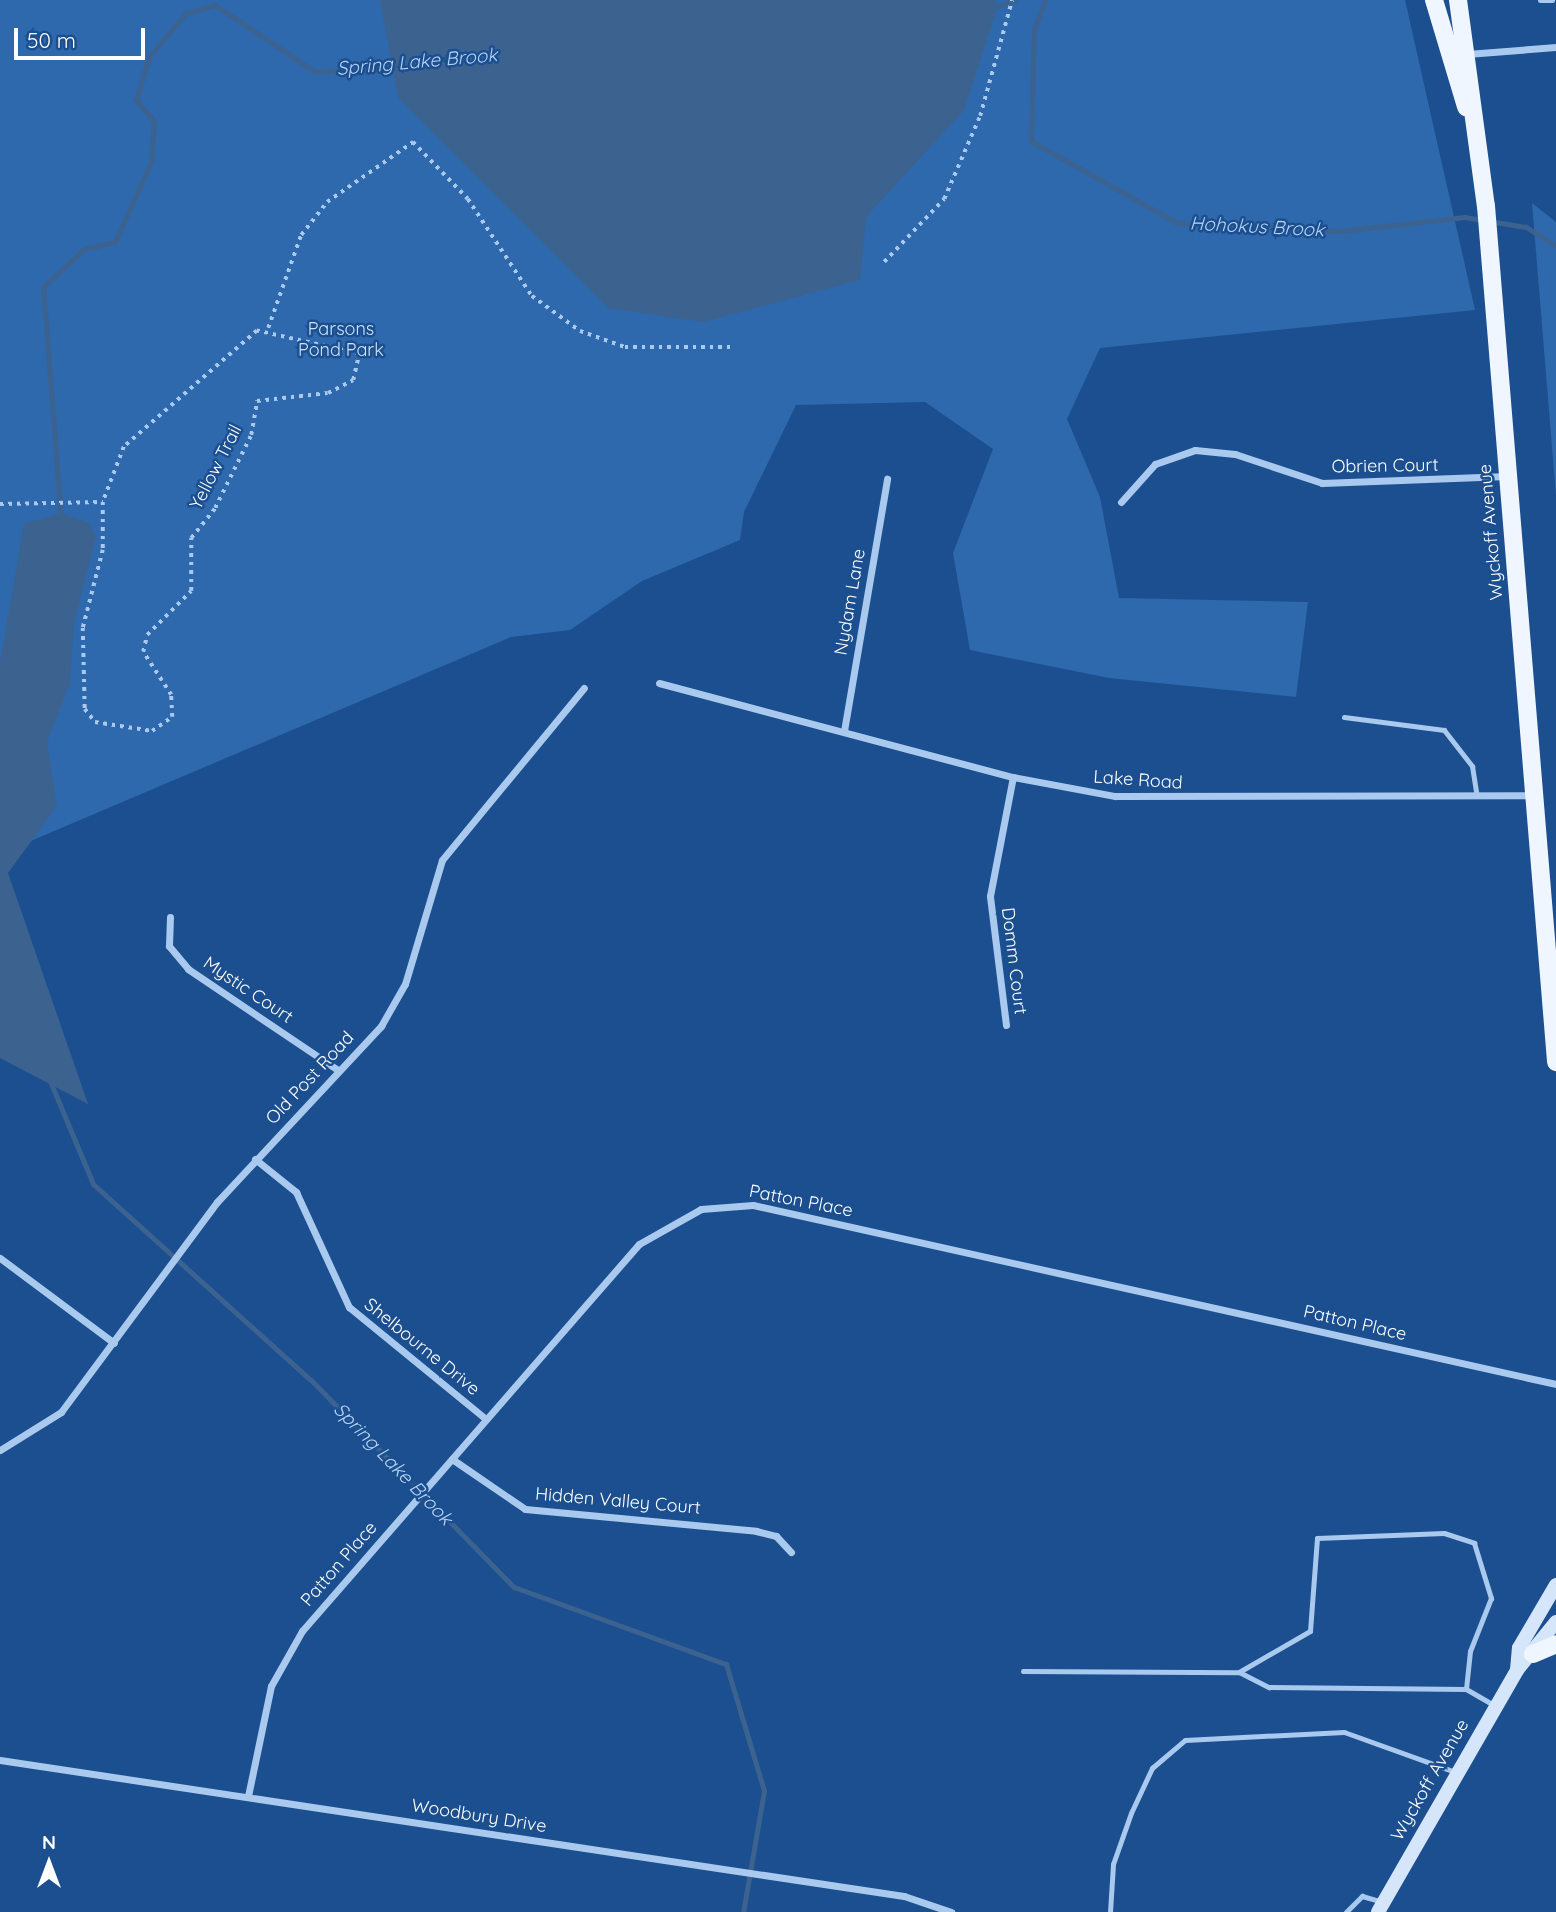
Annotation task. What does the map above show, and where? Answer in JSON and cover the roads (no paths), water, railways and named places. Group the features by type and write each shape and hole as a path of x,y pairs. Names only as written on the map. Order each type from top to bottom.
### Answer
{"main road":[{"path":"1434,0 1476,133"},
{"name":"Wyckoff Avenue","path":"1458,0 1489,236 1556,1062"},
{"name":"Wyckoff Avenue","path":"1517,1670 1519,1648 1556,1585"},
{"name":"Wyckoff Avenue","path":"1380,1907 1517,1670 1533,1654 1556,1622"},
{"path":"1533,1654 1556,1644"}],"street":[{"path":"1466,55 1556,47"},
{"name":"Obrien Court","path":"1121,502 1155,464 1195,450 1235,454 1322,483 1507,476"},
{"name":"Nydam Lane","path":"844,731 887,479"},
{"name":"Lake Road","path":"659,683 750,704 1013,777 1177,800 1536,795"},
{"name":"Old Post Road","path":"0,1450 61,1412 197,1226 395,1005 433,884 455,838 584,688"},
{"name":"Domm Court","path":"1006,1025 990,896 1013,777"},
{"name":"Mystic Court","path":"170,917 169,946 188,969 338,1070"},
{"name":"Shelbourne Drive","path":"255,1159 296,1192 334,1284 356,1316 486,1419"},
{"name":"Patton Place","path":"248,1796 260,1718 286,1655 639,1244 677,1218 727,1205 1556,1384"},
{"path":"0,1258 114,1343"},
{"name":"Hidden Valley Court","path":"452,1459 525,1509 756,1531 776,1536 791,1552"},
{"name":"Woodbury Drive","path":"0,1760 904,1896 951,1912"}],"lane":[{"path":"1540,0 1552,0"},
{"path":"1344,716 1444,730 1472,766 1477,796"},
{"path":"1239,1672 1310,1631 1317,1538 1444,1533 1474,1543 1491,1598 1470,1651 1466,1689"},
{"path":"1023,1671 1239,1672 1269,1687 1466,1689 1497,1706"},
{"path":"1110,1912 1113,1864 1131,1813 1152,1768 1185,1740 1344,1732 1458,1773"},
{"path":"1346,1912 1362,1896 1380,1907"}],"water":[{"path":"380,0 996,0 997,8 964,110 866,217 860,280 703,322 608,308 398,98"},
{"path":"61,513 89,523 96,537 74,623 70,683 47,742 57,806 8,873 88,1104 0,1058 0,663 24,524"}],"waterway":[{"name":"Spring Lake Brook","path":"993,8 1015,0"},
{"name":"Hohokus Brook","path":"1045,0 1034,30 1031,141 1177,223 1341,231 1464,217 1526,227 1556,246"},
{"name":"Spring Lake Brook","path":"61,519 43,287 84,249 115,242 151,162 154,121 136,100 149,57 185,14 215,5 315,72 398,67"},
{"name":"Spring Lake Brook","path":"50,1081 93,1184 311,1380 514,1587 726,1664 764,1791 743,1912"}],"park label":[{"name":"Parsons Pond Park","path":"341,340"}]}
